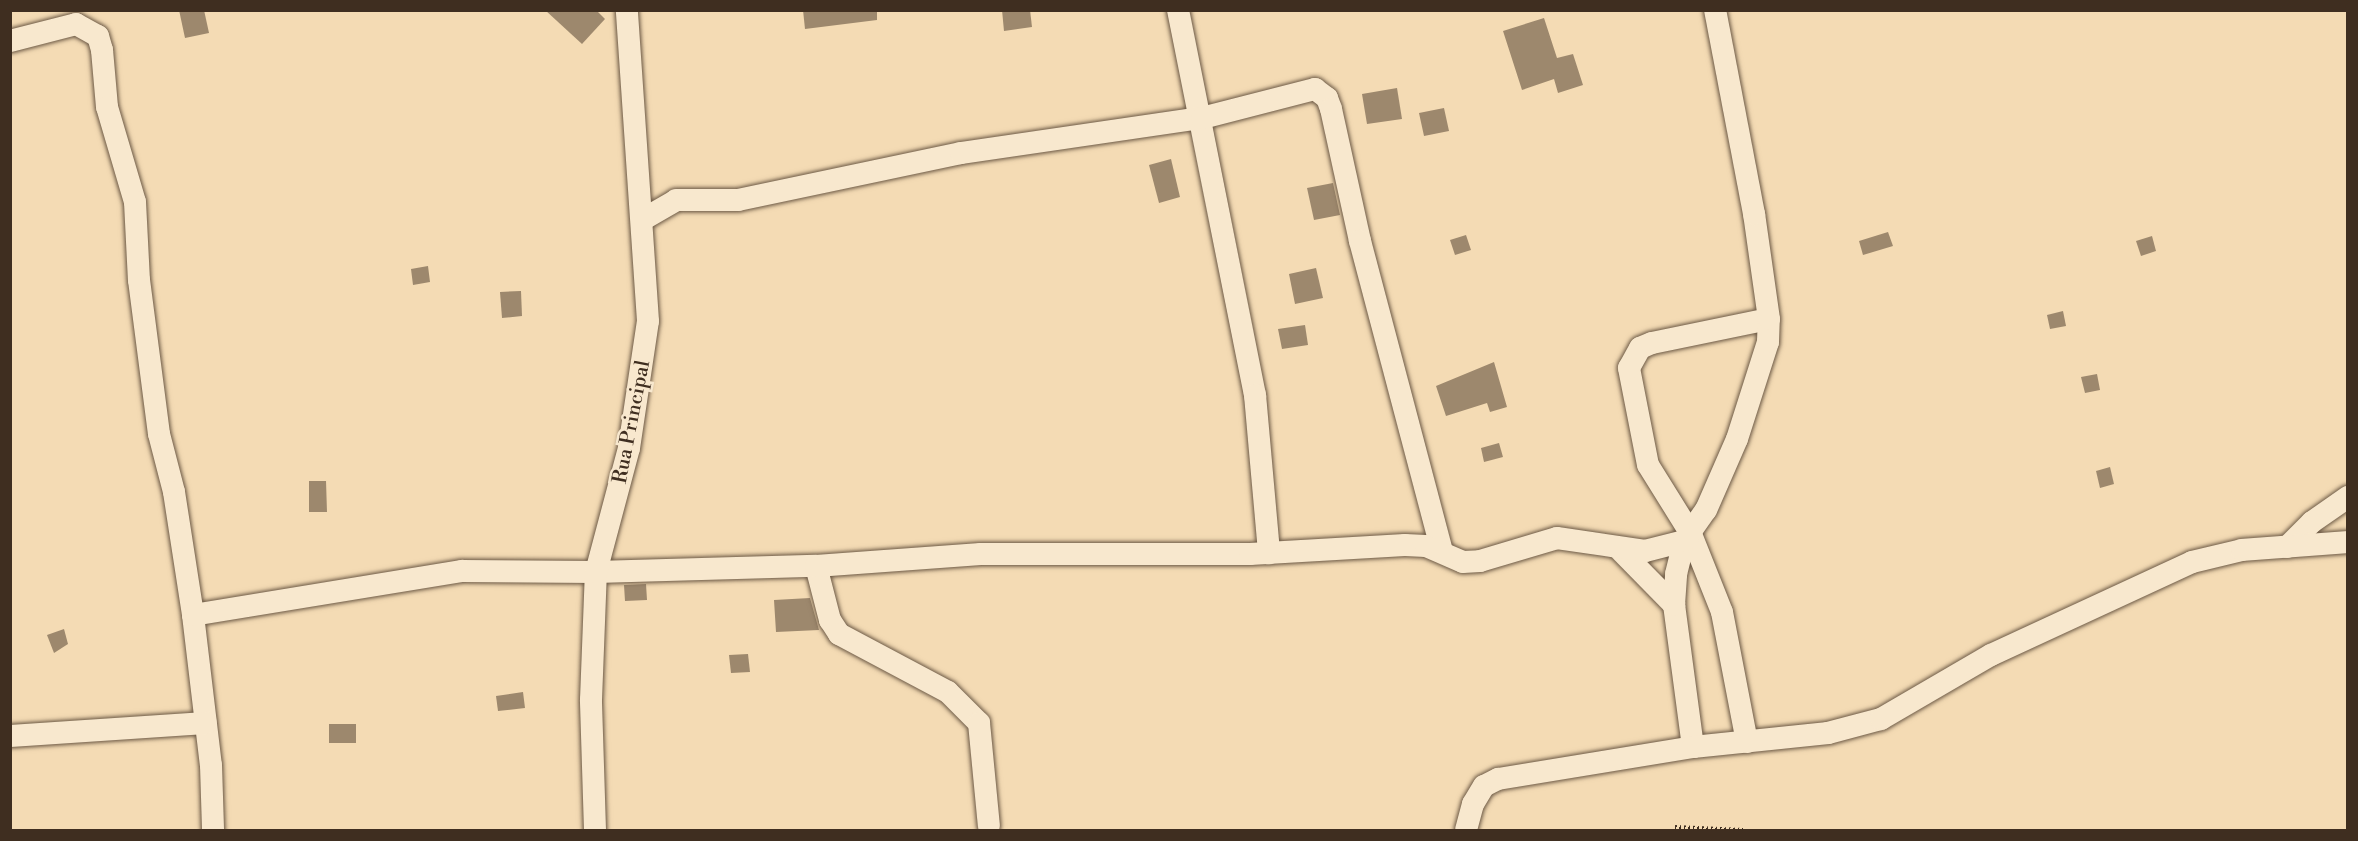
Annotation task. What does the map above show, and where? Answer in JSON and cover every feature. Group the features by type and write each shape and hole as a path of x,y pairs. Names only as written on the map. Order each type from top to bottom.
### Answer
{"street":[{"name":"Rua Principal","path":"595,831 591,700 596,572 629,448 645,356 648,321 627,10"},
{"path":"1179,10 1255,395 1269,553"},
{"path":"1693,747 1674,605 1676,574 1688,537 1706,510 1737,439 1768,342 1769,319 1754,214 1714,10"},
{"path":"10,41 76,24 88,27 98,36 107,107 135,202 139,280 159,434 174,492 193,615 206,723 213,831"},
{"path":"642,220 676,200 738,201 961,153 1202,118 1316,89 1327,98 1360,241 1442,551"},
{"path":"1747,742 1722,612 1688,537 1648,465 1629,368 1640,348 1769,319"},
{"path":"2287,547 2348,497"},
{"path":"193,615 462,571 596,572 816,566 981,554 1269,553 1405,545 1442,551 1463,562 1480,561 1557,538 1621,550 1645,551 1688,537"},
{"path":"1466,831 1473,804 1484,786 1498,779 1693,747 1828,733 1881,719 1991,655 2164,574 2242,550 2348,542"},
{"path":"1621,550 1674,605"},
{"path":"816,566 830,620 839,634 948,692 979,723 989,826"},
{"path":"10,736 206,723"}],"path":[{"path":"1675,827 1743,831"}],"building":[{"path":"179,10 204,10 209,33 185,38"},
{"path":"545,10 596,10 605,19 582,44"},
{"path":"803,10 877,10 877,20 805,29"},
{"path":"1002,10 1030,10 1032,27 1004,31"},
{"path":"1544,18 1557,58 1573,54 1583,85 1558,93 1554,79 1522,90 1503,31"},
{"path":"1397,88 1402,119 1367,124 1362,94"},
{"path":"1444,108 1449,131 1424,136 1419,113"},
{"path":"1171,159 1180,197 1159,203 1149,165"},
{"path":"1333,183 1340,215 1314,220 1307,188"},
{"path":"1888,232 1893,246 1863,255 1859,241"},
{"path":"1466,235 1471,250 1455,255 1450,240"},
{"path":"2152,236 2156,251 2141,256 2136,241"},
{"path":"428,266 430,282 413,285 411,269"},
{"path":"1316,268 1323,298 1295,304 1289,274"},
{"path":"521,291 522,316 502,318 500,292"},
{"path":"2063,311 2066,326 2050,329 2047,315"},
{"path":"1305,325 1308,345 1282,349 1278,329"},
{"path":"1494,362 1507,407 1490,412 1487,403 1446,416 1436,386"},
{"path":"2097,374 2100,390 2085,393 2081,377"},
{"path":"1499,443 1503,457 1484,462 1481,448"},
{"path":"2110,467 2114,484 2100,488 2096,471"},
{"path":"309,481 326,481 327,512 309,512"},
{"path":"646,584 647,600 625,601 624,585"},
{"path":"810,598 819,630 776,632 774,600"},
{"path":"64,629 68,644 54,653 47,635"},
{"path":"748,654 750,672 731,673 729,655"},
{"path":"523,692 525,708 498,711 496,696"},
{"path":"329,724 356,724 356,743 329,743"}]}
